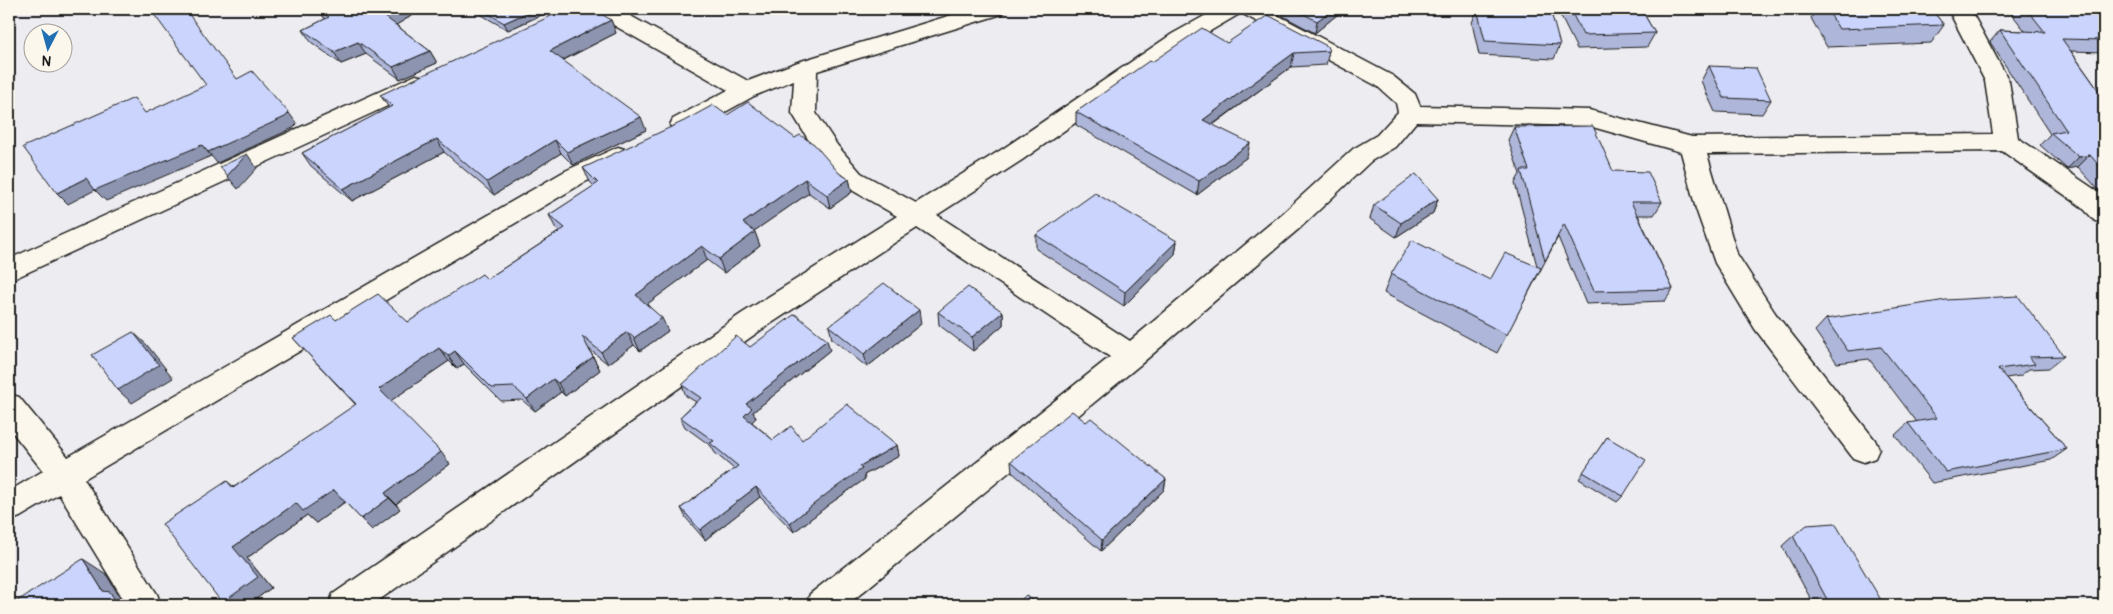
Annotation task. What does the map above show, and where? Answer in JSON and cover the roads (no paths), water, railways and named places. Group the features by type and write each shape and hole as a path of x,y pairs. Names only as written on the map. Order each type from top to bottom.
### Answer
{"street":[{"path":"602,9 746,90"},
{"path":"662,135 746,90 806,67 994,9"},
{"path":"345,605 751,322 1013,154 1180,39 1233,9"},
{"path":"1249,9 1386,81 1407,100 1410,114"},
{"path":"1959,9 1998,80 2007,142"},
{"path":"806,67 804,113 828,150 852,179 918,216 1131,356"},
{"path":"9,271 433,75"},
{"path":"822,605 1131,356 1292,220 1362,155 1386,141 1410,114 1589,118 1692,146 2007,142 2091,200 2104,214"},
{"path":"1692,146 1708,210 1724,256 1765,322 1864,449"},
{"path":"9,508 566,182 635,148"},
{"path":"9,406 65,476 145,605"}]}
